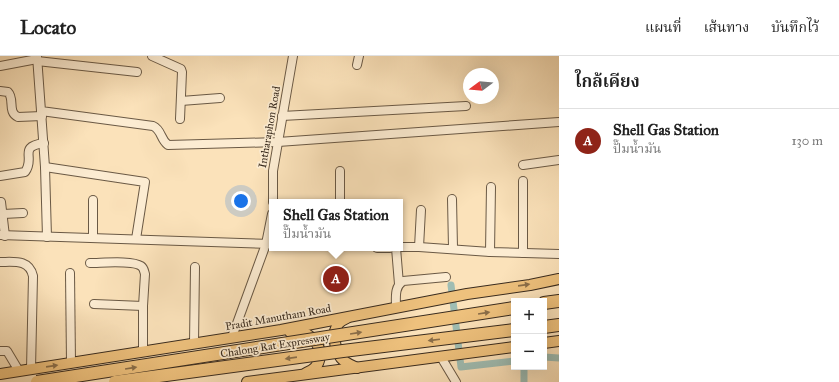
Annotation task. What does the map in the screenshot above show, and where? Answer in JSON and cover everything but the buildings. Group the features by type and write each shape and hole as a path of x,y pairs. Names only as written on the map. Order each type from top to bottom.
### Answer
{"highway":[{"path":"547,303 559,301"},
{"name":"Chalong Rat Expressway","path":"37,382 511,308"},
{"path":"547,327 559,325"},
{"name":"Chalong Rat Expressway","path":"115,382 343,351 511,330"}],"main road":[{"name":"Pradit Manutham Road","path":"0,374 216,340 349,317 453,296 530,285 559,279"},
{"path":"349,317 339,323 334,333 336,346 341,358 348,364 357,368"},
{"path":"216,340 225,341 291,331 306,334 315,342 318,348 320,361 315,368 296,376"},
{"path":"547,343 559,341"},
{"path":"248,382 511,346"}],"street":[{"name":"Intharaphon Road","path":"273,199 273,170 293,56"},
{"path":"357,65 359,56"},
{"path":"155,57 181,69 180,119"},
{"path":"37,59 44,143 48,237"},
{"path":"0,66 37,59 137,72"},
{"path":"0,91 8,92 10,95 12,111 14,115 18,117 42,114 153,126 158,128 168,145 278,142 559,122"},
{"path":"181,100 220,98"},
{"path":"282,116 466,106"},
{"path":"0,176 25,172 28,167 28,152 30,147 44,143"},
{"path":"523,165 559,160"},
{"path":"45,167 144,182 136,240"},
{"path":"340,171 340,199"},
{"path":"523,181 523,253"},
{"path":"490,187 490,252"},
{"path":"452,199 453,248"},
{"path":"93,200 93,238"},
{"path":"2,202 2,235 269,244 232,337"},
{"path":"419,246 421,210"},
{"path":"3,214 23,213"},
{"path":"403,248 419,246 490,252 559,254"},
{"path":"396,251 399,284 397,289 396,308"},
{"path":"0,262 26,264 31,269 33,276 31,369"},
{"path":"90,263 130,263 140,265 144,269 143,351"},
{"path":"194,343 195,267"},
{"path":"70,273 71,363"},
{"path":"399,284 403,281 412,279 446,277"},
{"path":"94,304 143,306"},
{"path":"0,351 7,351 19,371"},
{"path":"441,357 456,382"}],"waterway":[{"path":"451,285 461,367 511,361"},
{"path":"547,357 559,358"},
{"path":"524,370 524,382"}],"place":[{"name":"Shell Gas Station","path":"336,279"}]}
